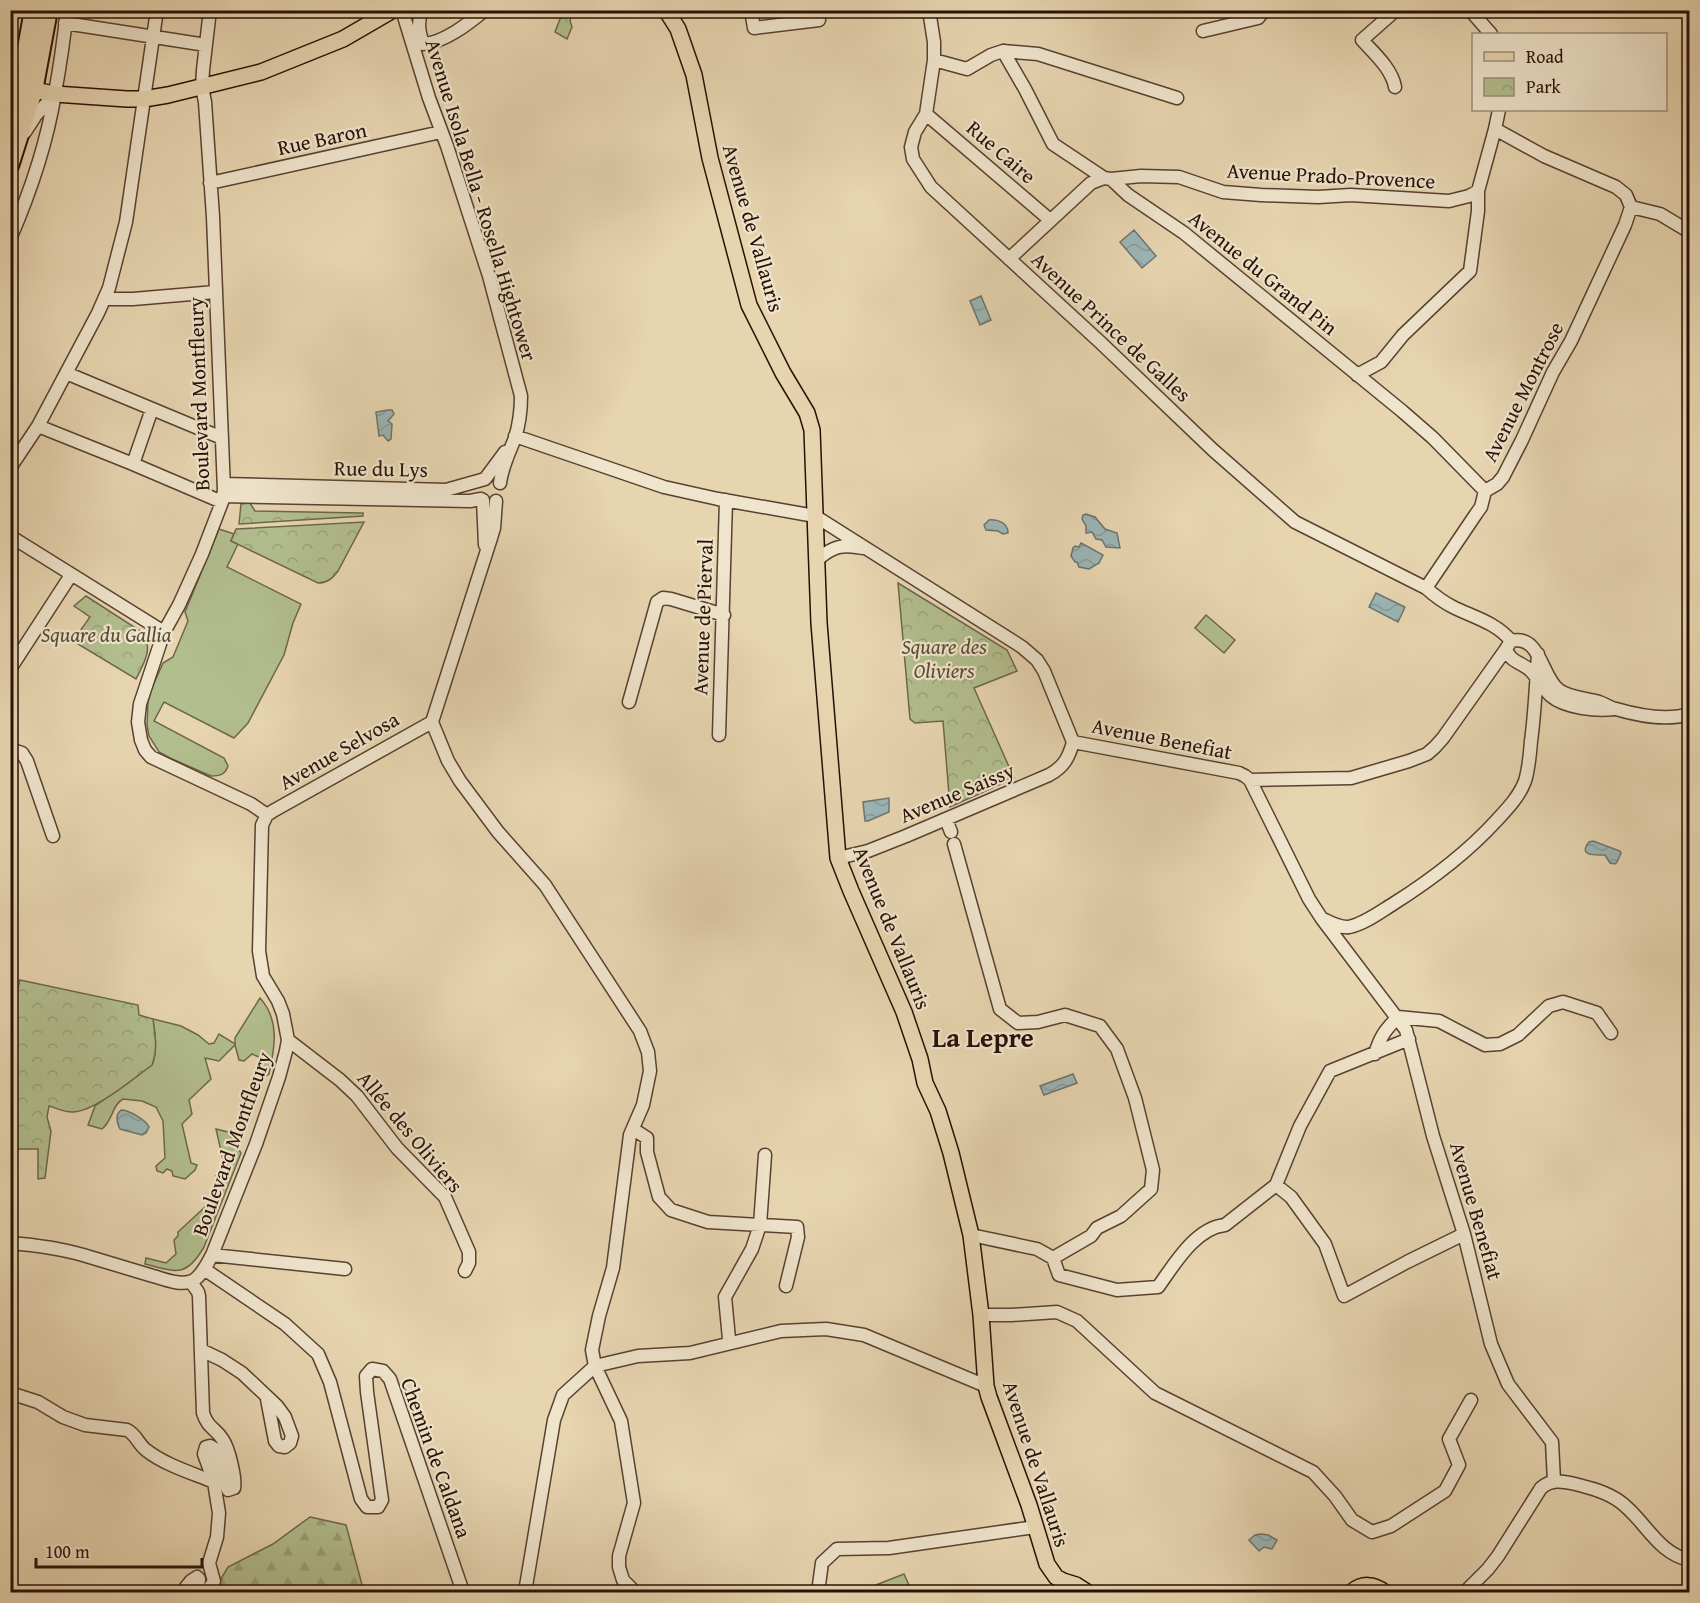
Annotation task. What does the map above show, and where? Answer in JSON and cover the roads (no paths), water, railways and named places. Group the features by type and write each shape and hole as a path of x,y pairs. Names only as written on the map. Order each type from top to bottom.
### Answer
{"highway":[{"path":"10,120 33,10"},
{"path":"10,166 19,140 18,90 49,10"}],"main road":[{"path":"18,90 144,99 202,87 261,72 343,39 393,10"},
{"name":"Avenue de Vallauris","path":"666,10 678,29 694,75 710,158 749,306 810,422 813,442 819,623 838,858 914,1040 925,1083 938,1111 951,1153 971,1236 981,1315 986,1386 1047,1564 1051,1572 1063,1581 1076,1585 1087,1593"},
{"path":"1352,1593 1360,1586 1377,1588 1384,1593"}],"street":[{"path":"10,239 38,164 55,94 67,10"},
{"path":"10,468 38,426 104,299 124,236 157,10"},
{"name":"Boulevard Montfleury","path":"191,1282 204,1269 212,1255 256,1144 282,1068 288,1040 283,1014 263,976 259,951 260,832 267,815 251,804 151,757 141,740 138,722 140,704 164,632 190,581 223,494 216,292 205,102 202,87 210,10"},
{"name":"Avenue Isola Bella - Rosella Hightower","path":"402,10 492,286 521,396 515,436 500,483"},
{"path":"422,10 418,26 423,44 429,44 451,34 485,10"},
{"path":"751,10 754,28 819,20 817,10"},
{"name":"Avenue Prince de Galles","path":"929,10 934,60 926,114 915,132 911,147 913,159 931,187 1213,450 1295,522 1426,588"},
{"path":"1203,31 1258,18 1262,10"},
{"path":"1395,87 1390,73 1362,40 1396,10"},
{"path":"1470,10 1490,33"},
{"path":"65,24 206,45"},
{"path":"934,60 967,69 1003,51 1038,54 1177,98"},
{"name":"Avenue du Grand Pin","path":"1003,51 1053,144 1184,233 1402,411 1433,438 1485,491"},
{"path":"19,140 36,115 55,94"},
{"path":"1357,375 1381,362 1403,335 1470,271 1478,210 1478,191 1499,111"},
{"name":"Rue Caire","path":"926,114 1050,220"},
{"path":"1495,129 1544,156 1616,187 1626,195 1631,207 1660,214 1689,232"},
{"name":"Rue Baron","path":"210,183 441,132"},
{"name":"Avenue Prado-Provence","path":"1107,179 1141,176 1179,177 1223,192 1318,197 1351,195 1449,201 1478,191"},
{"path":"1009,259 1091,183 1107,179"},
{"name":"Avenue Montrose","path":"1426,588 1476,514 1485,491 1497,484 1503,477 1552,372 1571,341 1625,225 1631,207"},
{"path":"104,299 133,299 216,292"},
{"path":"66,373 222,438"},
{"path":"133,464 152,409"},
{"path":"38,426 133,464 223,494"},
{"path":"515,436 664,487 815,516"},
{"name":"Avenue Isola Bella - Rosella Hightower","path":"485,479 515,436"},
{"path":"482,500 489,503 496,501 502,491 500,483 493,478 485,479 478,486 478,494 482,500 485,558"},
{"name":"Rue du Lys","path":"223,494 439,490 485,479"},
{"name":"Rue du Lys","path":"275,492 482,500"},
{"name":"Avenue de Pierval","path":"719,735 726,500"},
{"path":"496,501 494,528 432,722 448,761 460,782 498,832 544,885 640,1030 648,1052 650,1071 644,1105 630,1135 613,1268 598,1317 592,1350 595,1366 621,1421 634,1503 619,1567 623,1580 635,1593"},
{"name":"Avenue Benefiat","path":"815,516 1022,647 1037,660 1044,671 1073,742 1239,773 1250,780 1297,878 1322,919 1398,1017 1408,1035 1433,1136 1464,1234 1491,1344 1508,1384 1552,1442 1554,1481"},
{"path":"10,536 164,632"},
{"path":"817,560 837,546 867,549"},
{"path":"10,669 71,575"},
{"path":"1426,588 1452,607 1497,628 1508,645 1508,656 1526,667 1554,698 1566,704 1600,711 1614,709"},
{"path":"629,702 657,602 663,598 671,599 724,615"},
{"path":"1250,780 1351,778 1427,754 1443,738 1508,645 1520,640 1538,654 1548,678 1562,692 1614,709 1663,718 1689,714"},
{"path":"1322,919 1340,927 1361,923 1444,870 1466,852 1508,808 1519,794 1525,781 1535,706 1538,654"},
{"path":"1535,706 1542,701 1554,698"},
{"name":"Avenue Selvosa","path":"267,815 432,722"},
{"name":"Avenue Saissy","path":"838,858 868,851 906,836 1058,770 1070,756 1073,742"},
{"path":"10,749 22,753 27,761 54,836"},
{"path":"946,819 1000,1010 1018,1023 1038,1022 1065,1015 1100,1026 1117,1049 1135,1098 1154,1170 1151,1189 1121,1216 1097,1228 1091,1236 1053,1258"},
{"path":"1350,954 1349,941 1361,923"},
{"path":"1375,1054 1386,1029 1398,1017 1439,1021 1485,1045 1500,1044 1518,1035 1549,1006 1563,1002 1597,1013 1611,1033"},
{"path":"971,1236 1037,1249 1053,1258 1059,1275 1117,1290 1158,1287 1188,1246 1217,1226 1225,1225 1276,1185 1300,1126 1330,1071 1375,1054 1408,1035"},
{"name":"Allée des Oliviers","path":"288,1040 357,1096 398,1148 445,1197 469,1252 469,1263 465,1271"},
{"path":"633,1129 647,1138 647,1152 659,1197 671,1210 708,1222 797,1227 798,1237 786,1286"},
{"path":"729,1339 725,1297 752,1250 760,1225 765,1155"},
{"path":"1276,1185 1291,1197 1325,1244 1344,1296 1464,1234"},
{"path":"10,1243 60,1249 170,1280 191,1282 198,1292 203,1413 210,1428 220,1436 226,1446 235,1484 231,1490 226,1488 217,1452 213,1446 204,1449 214,1482 219,1525 209,1563 214,1581 207,1593"},
{"path":"212,1255 345,1269"},
{"name":"Chemin de Caldana","path":"204,1269 285,1324 318,1354 330,1382 361,1499 367,1507 378,1507 382,1500 366,1376 372,1369 383,1371 390,1379 463,1593"},
{"path":"981,1315 1057,1312 1077,1321 1155,1393 1312,1472 1335,1496 1352,1520 1372,1532 1391,1526 1445,1491 1459,1465 1449,1439 1471,1400"},
{"path":"525,1593 554,1420 563,1395 595,1366 638,1356 690,1353 781,1331 826,1329 864,1335 986,1386"},
{"path":"201,1350 242,1373 267,1399"},
{"path":"10,1393 38,1402 63,1417 85,1425 132,1432 145,1450 183,1470 214,1482"},
{"path":"1465,1593 1498,1556 1540,1488 1554,1481 1592,1488 1621,1502 1660,1544 1674,1554 1689,1560"},
{"path":"818,1593 822,1563 837,1549 889,1548 1035,1527"},
{"path":"182,1593 196,1577 199,1583 194,1593"}],"water":[{"path":"1134,230 1156,256 1142,268 1120,242"},
{"path":"981,296 991,320 980,325 970,301"},
{"path":"392,410 394,414 388,421 392,424 391,439 388,441 383,435 379,436 376,412"},
{"path":"1086,514 1095,517 1105,529 1117,533 1120,548 1106,547 1102,540 1096,539 1092,532 1086,533 1086,526 1082,519"},
{"path":"989,520 1002,522 1008,533 986,530 984,525"},
{"path":"1081,543 1103,555 1099,563 1089,569 1079,567 1071,556 1073,548 1079,547"},
{"path":"1376,593 1405,607 1398,622 1369,607"},
{"path":"889,798 889,812 865,821 863,802"},
{"path":"1593,841 1620,851 1617,862 1610,863 1605,855 1587,853 1586,847 1589,842"},
{"path":"1073,1074 1077,1083 1044,1095 1040,1086"},
{"path":"121,1110 144,1121 149,1127 146,1133 142,1135 120,1129 117,1117"},
{"path":"1261,1534 1277,1540 1272,1549 1264,1547 1259,1551 1249,1540"}],"district":[{"name":"La Lepre","path":"983,1038"}],"park label":[{"name":"Square du Gallia","path":"106,635"},
{"name":"Square des Oliviers","path":"944,659"}]}
